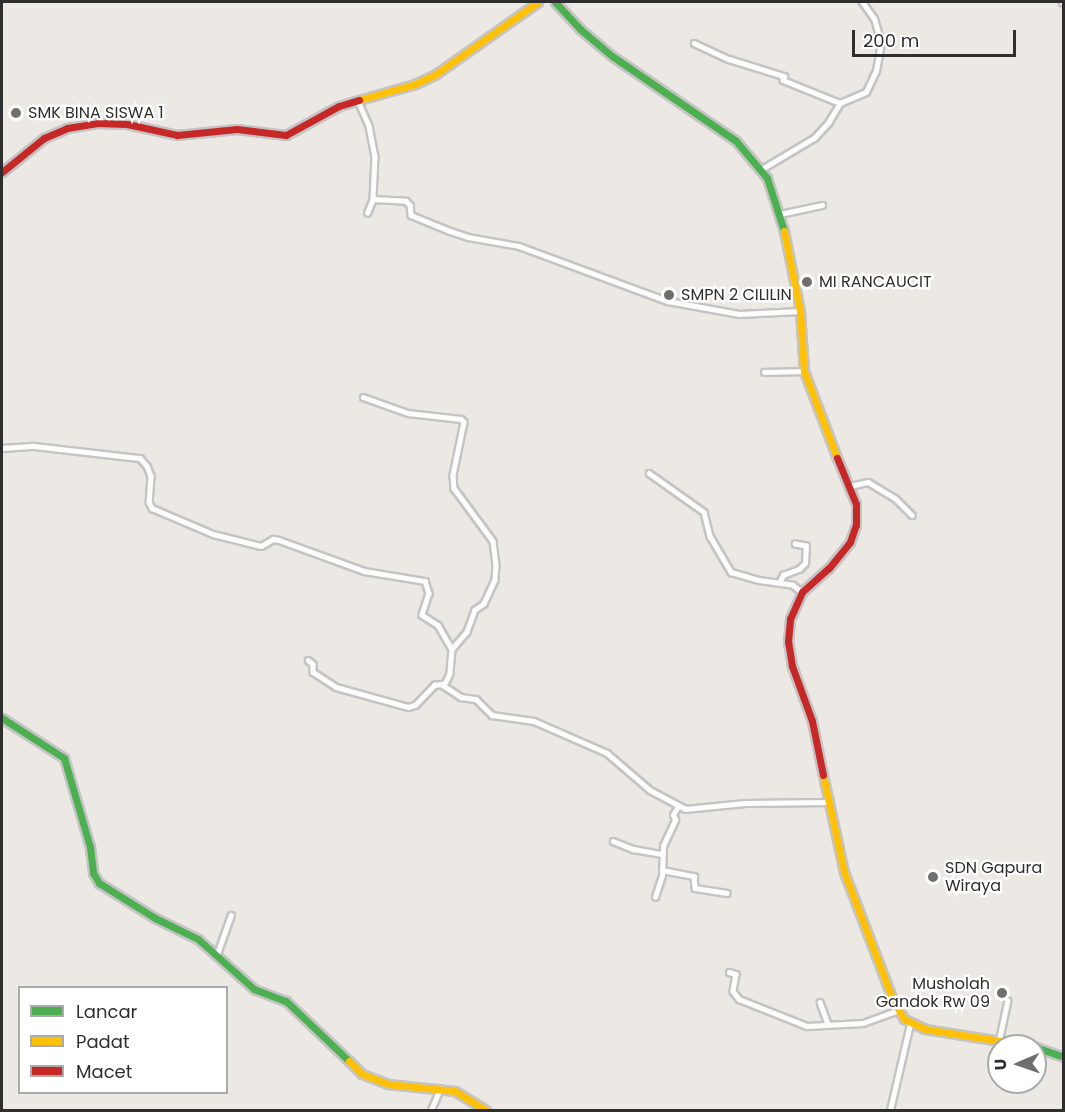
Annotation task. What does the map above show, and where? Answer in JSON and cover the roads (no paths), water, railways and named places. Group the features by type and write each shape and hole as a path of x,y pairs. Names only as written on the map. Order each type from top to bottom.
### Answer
{"main road":[{"path":"2,172 44,138 80,125 117,123 177,135 237,129 286,135 329,110 415,84 436,74 538,2"},
{"path":"555,2 579,29 612,56 736,141 762,169 780,214 800,311 804,371 827,439 850,486 856,504 855,533 830,568 802,592 790,619 789,652 812,721 851,893 898,1010 910,1024 987,1038"},
{"path":"2,718 64,758 90,847 93,873 99,883 155,918 185,932 217,954 254,989 286,1001 362,1074 388,1084 459,1092 486,1110"},
{"path":"1047,1051 1064,1057"}],"street":[{"path":"762,169 814,138 828,123 840,104 866,92 878,63 881,43 879,30 862,2"},
{"path":"694,43 729,59 784,76 783,80 840,104"},
{"path":"358,101 369,126 375,156 373,199 367,213"},
{"path":"373,199 406,201 410,205 411,215 450,231 468,237 519,246 668,302 739,314 800,311"},
{"path":"780,214 822,205"},
{"path":"764,372 804,371"},
{"path":"363,397 408,413 461,419 464,422 455,463 454,488 493,541 496,565 495,580 484,604 475,610 467,632 452,649"},
{"path":"2,448 34,446 140,458 147,466 150,476 149,502 152,508 160,512 213,534 261,546 273,540 279,540 364,571 424,581 429,593 422,615 438,625 452,649 450,674 444,686"},
{"path":"649,473 705,512 710,536 731,572 759,580 780,581 794,585 802,592"},
{"path":"850,486 868,482 896,498 912,515"},
{"path":"780,581 783,575 797,570 805,563 806,546 795,544"},
{"path":"308,660 313,664 313,672 336,687 408,707 415,705 435,684 444,686 461,697 476,699 492,715 534,721 607,753 650,790 678,806 690,809 745,803 829,802"},
{"path":"655,897 662,870 662,854 675,820 673,815 678,806"},
{"path":"613,840 633,849 662,854"},
{"path":"662,870 694,876 695,888 727,894"},
{"path":"217,954 231,915"},
{"path":"729,972 736,974 733,991 739,999 807,1026 863,1023 898,1010"},
{"path":"1000,1034 1007,1001"},
{"path":"820,1002 828,1024"},
{"path":"890,1110 910,1024"},
{"path":"431,1110 440,1089"}],"place":[{"name":"SMK BINA SISWA 1","path":"16,113"},
{"name":"MI RANCAUCIT","path":"807,282"},
{"name":"SMPN 2 CILILIN","path":"669,295"},
{"name":"SDN Gapura Wiraya","path":"933,877"},
{"name":"Musholah Gandok Rw 09","path":"1002,993"}]}
